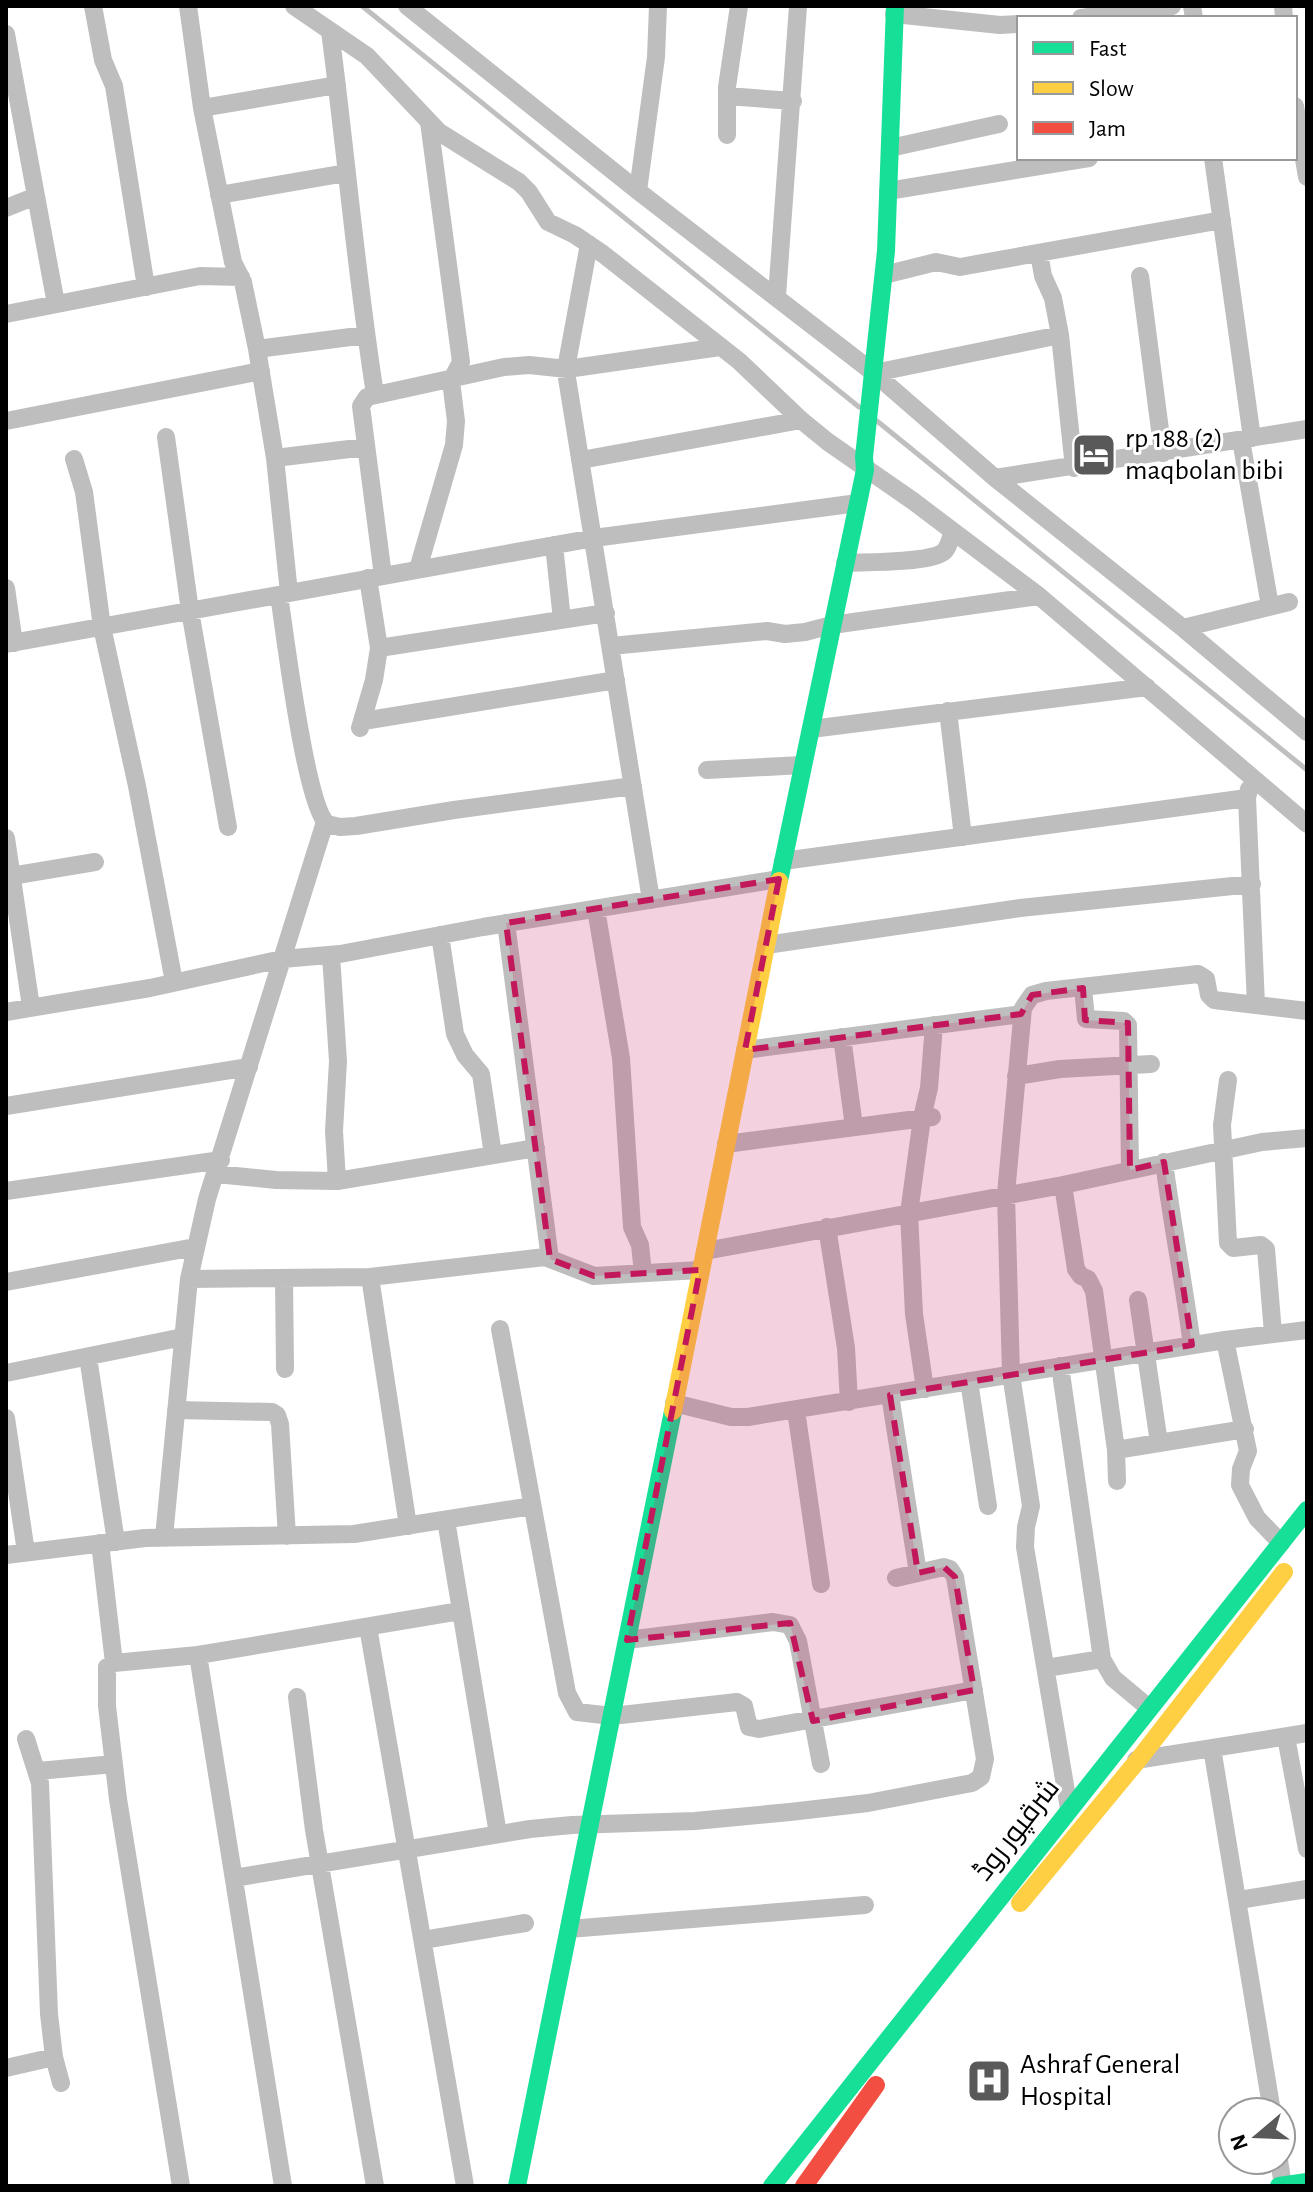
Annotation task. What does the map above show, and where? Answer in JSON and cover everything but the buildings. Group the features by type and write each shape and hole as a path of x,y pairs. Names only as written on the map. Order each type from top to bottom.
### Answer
{"main road":[{"path":"517,2186 865,463 884,275 895,10"},
{"name":"شرقپور روڈ","path":"772,2186 1307,1510"},
{"name":"شرقپور روڈ","path":"804,2186 915,2030 1139,1759 1298,1554"},
{"path":"1281,2186 1307,2182"}],"street":[{"path":"93,6 103,60 114,86 146,287"},
{"path":"164,1537 189,1279 195,1247 325,822 304,750 284,594 275,458 261,371 219,195 202,108 188,6"},
{"path":"294,6 382,69 429,122 457,144 519,182 548,222 589,244 720,347 801,420 865,463 1039,596 1307,824"},
{"path":"407,6 638,191 874,373 995,478 1307,732"},
{"path":"638,191 656,57 658,6"},
{"path":"727,135 727,96 739,6"},
{"path":"777,296 798,6"},
{"path":"1107,16 1141,14 1172,6"},
{"path":"895,10 1000,25 1017,24"},
{"path":"330,31 375,394"},
{"path":"6,34 12,96 36,196 56,304"},
{"path":"202,108 337,85"},
{"path":"727,96 793,101"},
{"path":"1297,118 1307,177"},
{"path":"418,569 454,445 456,421 451,387 461,362 429,122"},
{"path":"890,148 999,124"},
{"path":"888,191 1077,160"},
{"path":"1213,160 1246,439 1270,606"},
{"path":"219,195 346,173"},
{"path":"6,208 36,196"},
{"path":"884,275 936,262 960,267 1222,220"},
{"path":"589,244 567,369 651,900"},
{"path":"1039,253 1060,335 1074,468"},
{"path":"6,314 200,276 241,277"},
{"path":"1140,276 1163,453"},
{"path":"257,349 366,335"},
{"path":"874,373 1060,335"},
{"path":"616,680 361,726 379,648 361,406 363,399 453,377 516,366 567,369 720,347"},
{"path":"6,421 261,371"},
{"path":"581,460 801,420"},
{"path":"995,478 1307,429"},
{"path":"166,437 190,611 228,827"},
{"path":"275,458 366,447"},
{"path":"74,459 84,492 102,627 137,786 174,982"},
{"path":"6,588 10,643 594,538 858,503"},
{"path":"845,563 919,558 942,553 947,549 953,531"},
{"path":"554,545 562,620"},
{"path":"611,646 767,631 790,634 832,625 1039,596"},
{"path":"1183,628 1289,602"},
{"path":"379,648 606,613"},
{"path":"811,729 1147,687"},
{"path":"948,711 963,837"},
{"path":"707,770 803,765"},
{"path":"1255,781 1249,787 1247,798 1256,1005"},
{"path":"325,822 335,827 356,826 633,786"},
{"path":"6,1012 282,959 331,955 651,900 781,870 963,837 1247,798"},
{"path":"6,838 31,1007"},
{"path":"11,876 95,862"},
{"path":"766,945 1020,908 1252,884"},
{"path":"596,909 620,1046 632,1227 640,1245 643,1273"},
{"path":"506,923 550,1259"},
{"path":"440,935 455,1034 465,1055 481,1074 493,1155"},
{"path":"331,955 338,1061 334,1131 337,1181"},
{"path":"1069,1809 1025,1547 1031,1506 1011,1374 1006,1194 1025,1003 1032,995 1198,974 1206,979 1209,995 1214,1000 1307,1011"},
{"path":"1083,988 1086,1019 1128,1023 1130,1170"},
{"path":"745,1050 1022,1014"},
{"path":"925,1389 914,1314 909,1213 927,1117 934,1025"},
{"path":"842,1037 854,1127"},
{"path":"1016,1076 1151,1064"},
{"path":"6,1106 249,1067"},
{"path":"1228,1080 1222,1125 1228,1243 1233,1248 1261,1245 1266,1249 1273,1333"},
{"path":"726,1144 927,1117"},
{"path":"189,1279 370,1277 534,1258 550,1259 594,1276 643,1273 827,1227 1063,1185 1262,1142 1307,1138"},
{"path":"6,1191 218,1167 276,1180 337,1181 536,1148"},
{"path":"1164,1162 1192,1345"},
{"path":"1063,1185 1076,1269 1088,1279 1094,1291 1116,1450 1117,1481"},
{"path":"827,1227 846,1348 849,1402"},
{"path":"6,1282 195,1247"},
{"path":"370,1277 408,1526"},
{"path":"284,1279 285,1369"},
{"path":"1138,1300 1159,1443"},
{"path":"500,1329 567,1693 577,1712 612,1716 737,1702 744,1706 748,1725 753,1729 813,1721 974,1690"},
{"path":"674,1403 731,1417 748,1417 1192,1345 1307,1330"},
{"path":"6,1373 183,1337"},
{"path":"1225,1340 1248,1456 1241,1469 1240,1485 1257,1518 1281,1543"},
{"path":"88,1357 108,1542 114,1663"},
{"path":"1060,1366 1102,1659 1113,1678 1149,1708"},
{"path":"969,1381 988,1506"},
{"path":"890,1395 918,1573"},
{"path":"176,1410 272,1412 277,1415 287,1536"},
{"path":"796,1410 821,1584"},
{"path":"6,1418 26,1552"},
{"path":"1116,1450 1245,1429"},
{"path":"6,1555 164,1537 354,1534 532,1506"},
{"path":"446,1520 498,1834"},
{"path":"234,1878 498,1834 572,1825 695,1821 868,1803 972,1783 981,1777 985,1759 955,1577 950,1569 944,1567 896,1578"},
{"path":"181,2186 149,2003 114,1764 107,1667 114,1663 198,1655 460,1611"},
{"path":"627,1640 773,1622 787,1623 796,1634 821,1764"},
{"path":"368,1627 465,2186"},
{"path":"198,1655 283,2186"},
{"path":"1046,1668 1102,1659"},
{"path":"297,1697 320,1863 375,2186"},
{"path":"1104,1764 1307,1733"},
{"path":"1286,1737 1307,1849"},
{"path":"26,1739 38,1771 49,2014 54,2057 61,2083"},
{"path":"1212,1748 1270,2096"},
{"path":"38,1771 114,1764"},
{"path":"1239,1900 1307,1889"},
{"path":"569,1929 865,1905"},
{"path":"423,1940 525,1923"},
{"path":"6,2068 54,2057"}],"highlighted area":[{"path":"779,879 745,1050 1021,1014 1032,995 1083,988 1085,1020 1128,1023 1130,1170 1164,1162 1192,1345 890,1395 918,1573 944,1567 955,1577 974,1690 813,1721 790,1623 627,1640 700,1270 594,1276 550,1259 506,923"}],"waterway":[{"path":"362,6 859,407"},
{"path":"877,421 1307,770"}],"traffic: fast":[{"path":"779,881 865,470 886,251 895,6"},
{"path":"517,2186 673,1411"},
{"path":"772,2186 1307,1510"},
{"path":"1279,2186 1307,2182"}],"traffic: slow":[{"path":"673,1411 779,881"},
{"path":"1020,1903 1139,1759 1284,1572"}],"traffic: jam":[{"path":"804,2186 876,2085"}],"place":[{"name":"rp 188 (2) maqbolan bibi","path":"1094,455"},
{"name":"Ashraf General Hospital","path":"989,2081"}]}
